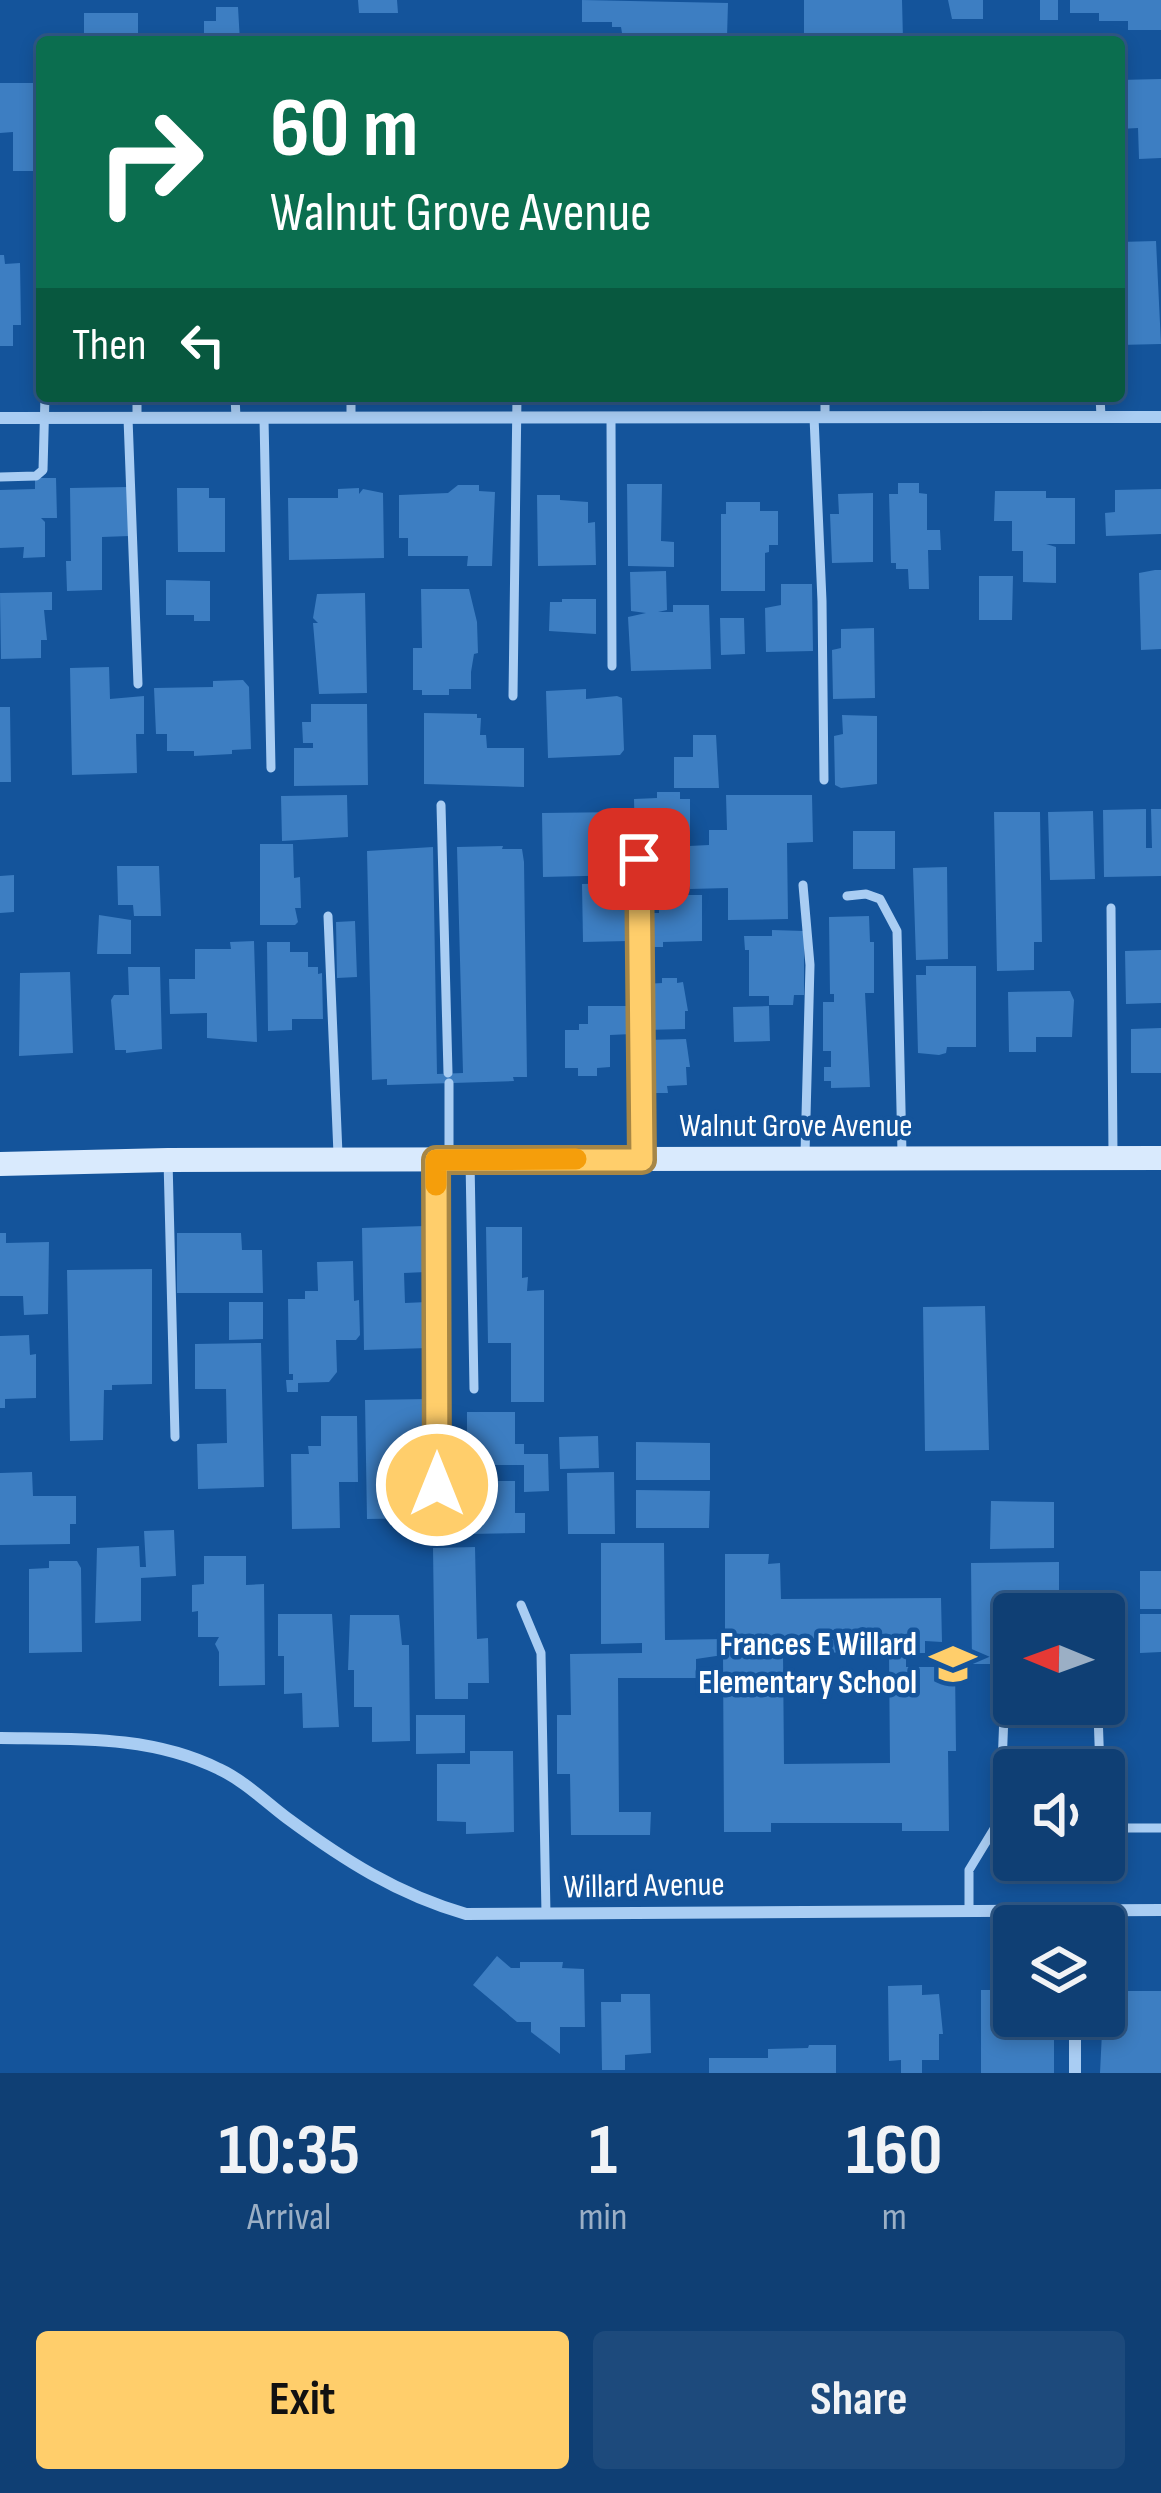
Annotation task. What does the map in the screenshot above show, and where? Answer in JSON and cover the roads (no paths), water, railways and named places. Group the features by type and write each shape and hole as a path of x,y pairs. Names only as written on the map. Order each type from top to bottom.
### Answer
{"main road":[{"name":"Walnut Grove Avenue","path":"0,1164 1161,1158"}],"street":[{"path":"0,418 1161,417"},
{"name":"Willard Avenue","path":"0,1738 112,1740 172,1751 222,1770 355,1868 418,1900 466,1914 993,1910"},
{"name":"Willard Avenue","path":"1125,1910 1161,1910"},
{"path":"1075,2037 1075,2073"}],"lane":[{"path":"0,478 40,473 45,402"},
{"path":"136,402 138,684"},
{"path":"235,402 236,418"},
{"path":"351,402 351,418"},
{"path":"513,696 517,402"},
{"path":"823,402 819,417 824,780"},
{"path":"1100,402 1101,417"},
{"path":"264,418 271,768"},
{"path":"611,418 612,666"},
{"path":"437,1485 451,1160 441,806"},
{"path":"639,859 642,1160"},
{"path":"803,885 811,965 806,1159"},
{"path":"847,896 880,898 897,931 902,1159"},
{"path":"1111,908 1113,1159"},
{"path":"328,916 338,1160"},
{"path":"169,1160 175,1437"},
{"path":"451,1160 474,1389"},
{"path":"521,1605 542,1653 547,1914"},
{"path":"969,1910 969,1870 1000,1819 1004,1725"},
{"path":"1125,1828 1161,1828"}],"place":[{"name":"Frances E Willard Elementary School","path":"953,1664"}]}
